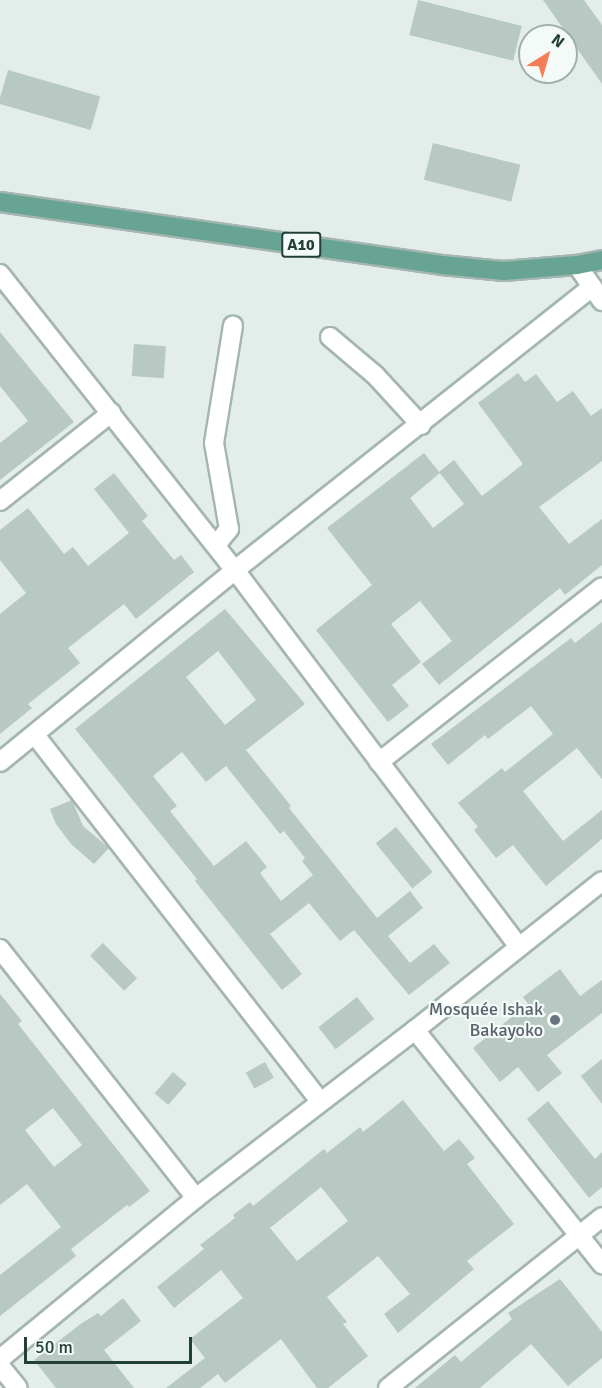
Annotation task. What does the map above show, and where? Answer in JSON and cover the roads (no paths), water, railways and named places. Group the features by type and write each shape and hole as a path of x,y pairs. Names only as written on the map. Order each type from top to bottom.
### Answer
{"main road":[{"name":"A10","path":"0,202 442,265 503,271 577,265 602,260"}],"street":[{"path":"0,762 235,570 421,425 597,294 577,265"},
{"path":"0,274 216,545 518,946"},
{"path":"216,545 229,529 214,443 233,326"},
{"path":"330,337 375,375 421,425"},
{"path":"0,501 111,413"},
{"path":"380,762 602,586"},
{"path":"35,735 321,1102"},
{"path":"0,1359 196,1198 416,1030 602,880"},
{"path":"0,949 196,1198"},
{"path":"416,1030 602,1264"},
{"path":"388,1388 602,1216"},
{"path":"0,1366 18,1388"}],"place":[{"name":"Mosquée Ishak Bakayoko","path":"555,1020"}]}
